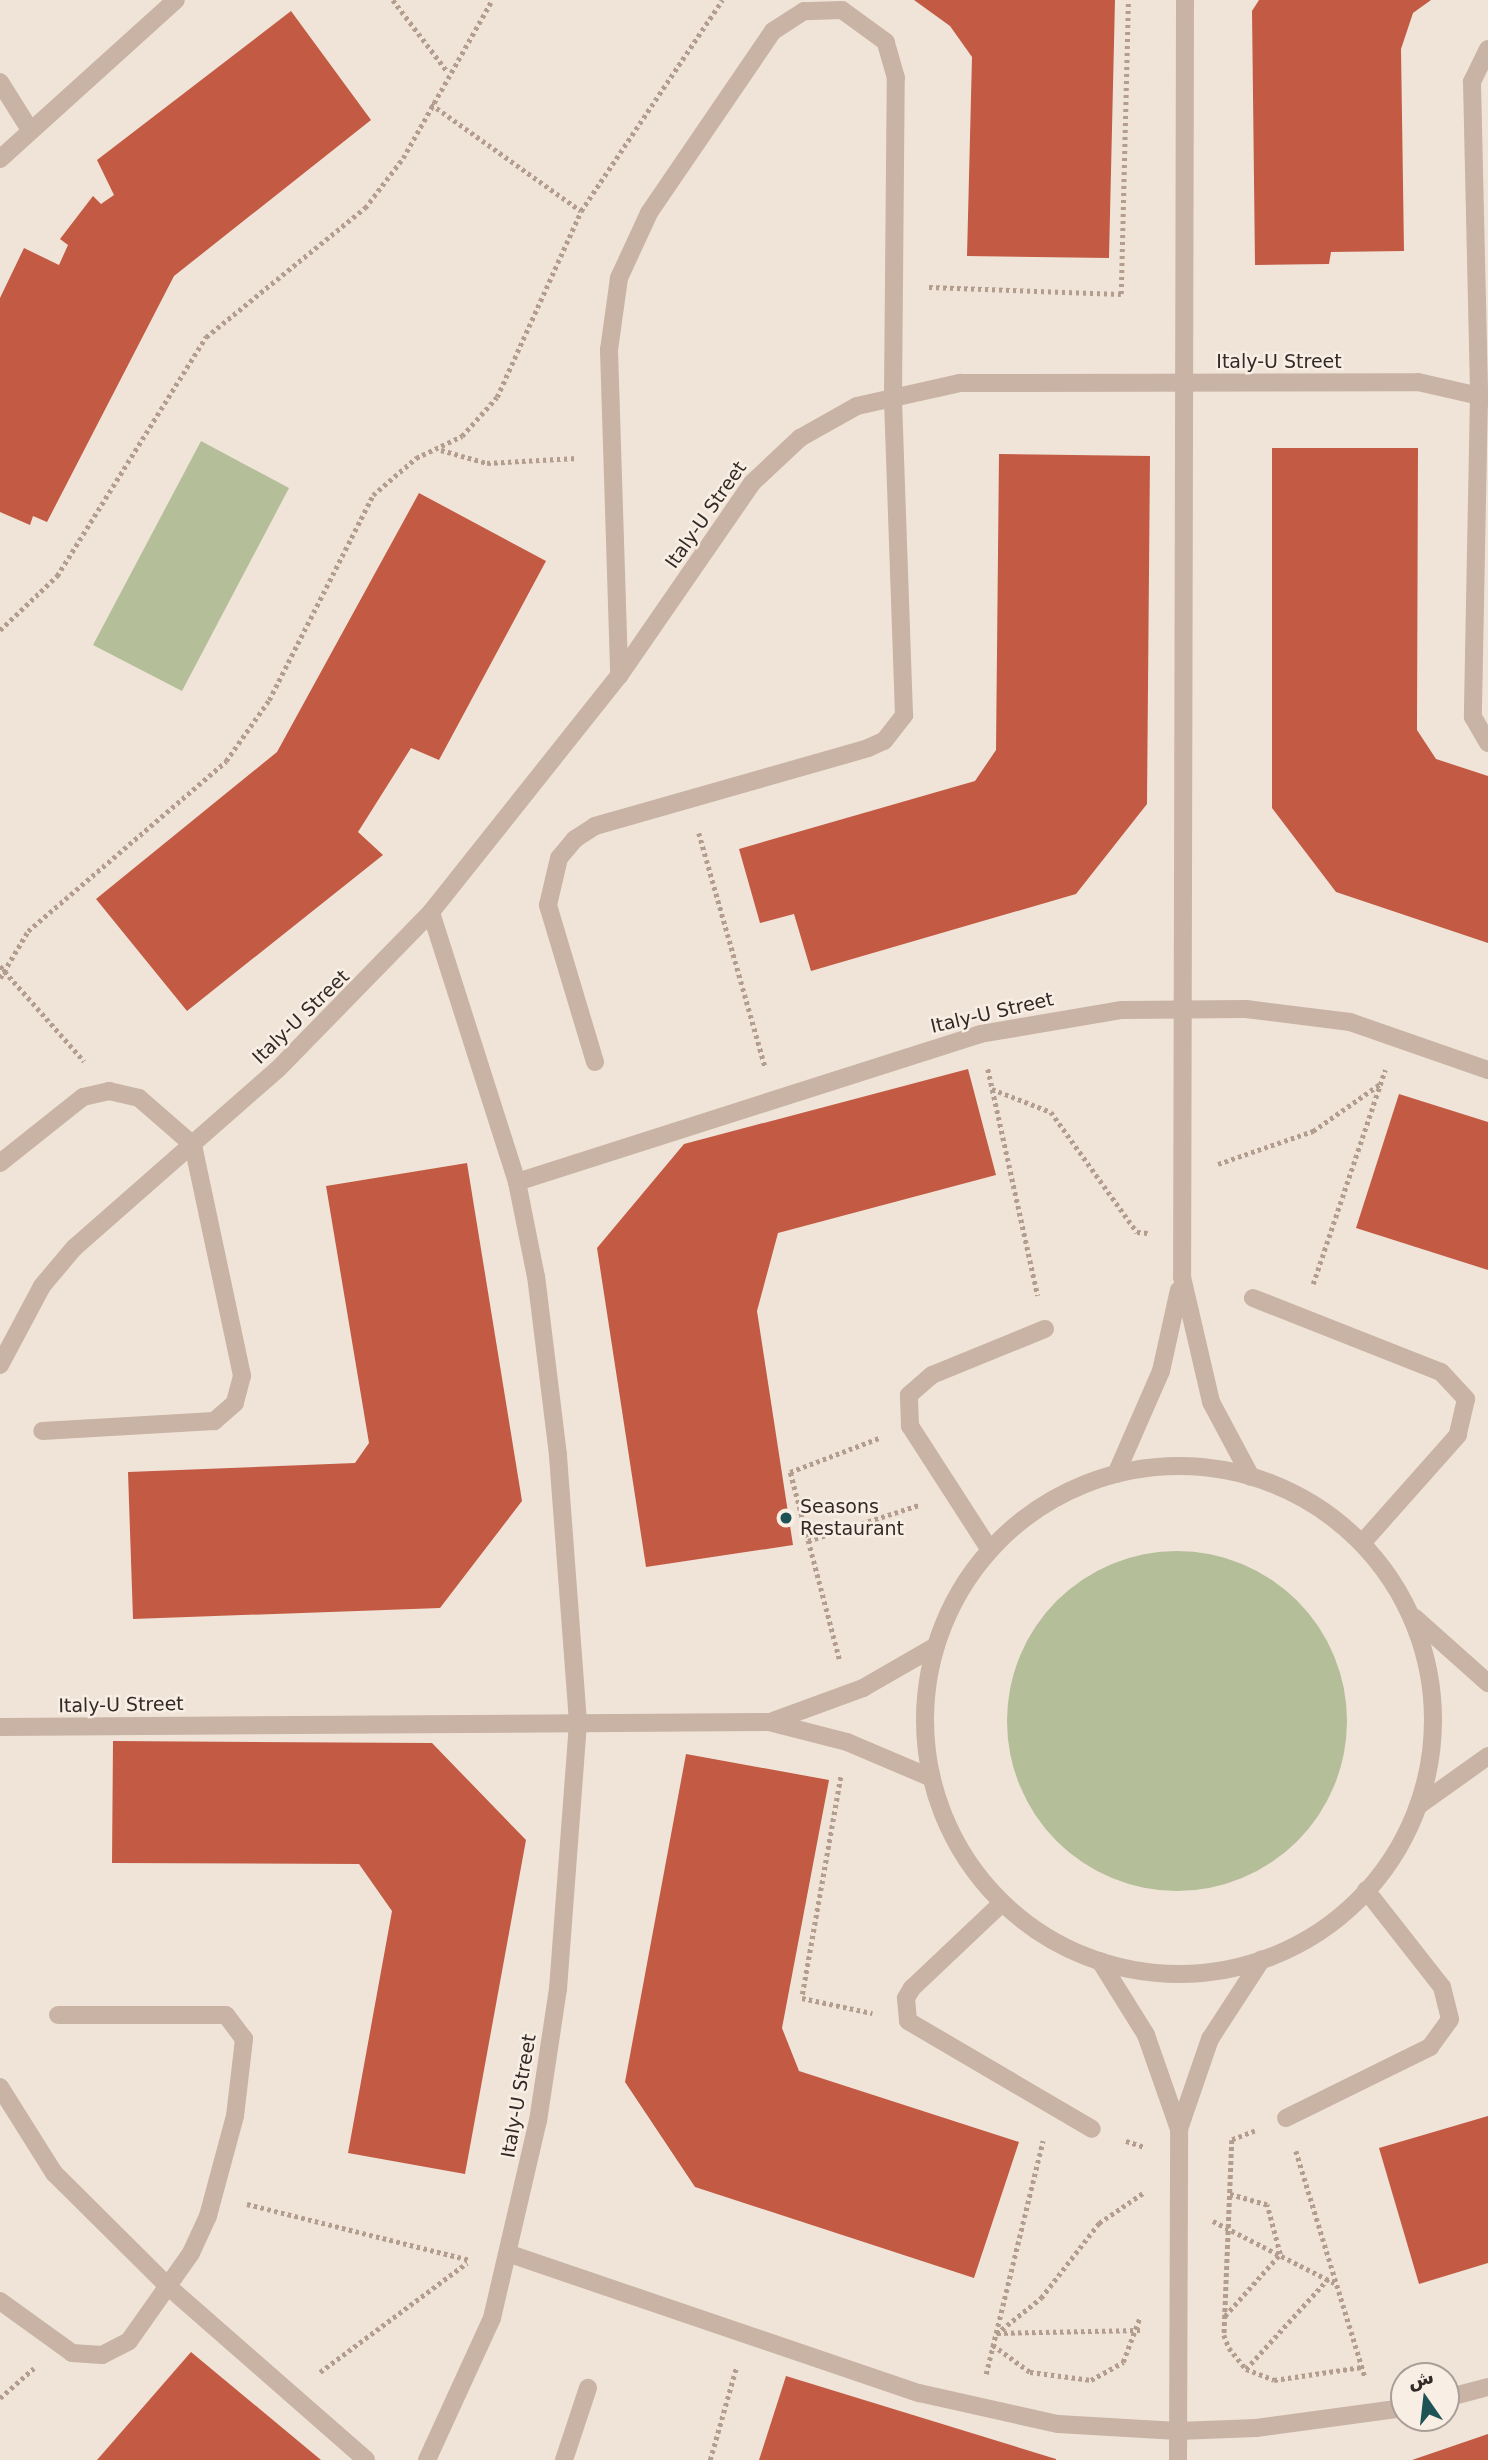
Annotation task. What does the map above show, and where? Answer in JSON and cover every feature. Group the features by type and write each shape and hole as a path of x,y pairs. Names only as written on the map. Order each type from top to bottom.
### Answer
{"street":[{"path":"0,159 176,0"},
{"path":"1116,1474 1161,1371 1182,1277 1185,0"},
{"path":"595,1062 554,929 550,881 575,839 596,826 868,748 884,741 904,715 893,395 894,59 886,42 859,16 832,9 804,11 773,31 632,244 611,313 611,455 619,676"},
{"path":"1488,48 1472,82 1484,396 1473,717 1488,743"},
{"path":"0,82 30,130"},
{"name":"Italy-U Street","path":"0,1365 42,1286 74,1248 193,1145 359,990 431,912 619,676 774,460 827,421 893,395 960,383 1418,383 1484,396"},
{"name":"Italy-U Street","path":"427,2460 468,2380 510,2254 558,1989 578,1722 548,1365 517,1182 431,912"},
{"name":"Italy-U Street","path":"517,1182 980,1034 1062,1017 1183,1007 1298,1014 1396,1036 1488,1070"},
{"path":"0,1163 83,1097 109,1091 139,1098 193,1145 242,1376 235,1403 201,1423 42,1431"},
{"path":"1182,1277 1211,1402 1251,1477"},
{"path":"1253,1298 1441,1372 1466,1399 1458,1435 1362,1543"},
{"path":"990,1550 909,1426 909,1395 919,1382 1045,1329"},
{"path":"1411,1614 1427,1660 1433,1709 1430,1758 1418,1806 1397,1850 1366,1890 1300,1942 1262,1959 1181,1973 1100,1961 1064,1947 1002,1903 961,1852 932,1778 925,1706 936,1646 958,1595 990,1550 1047,1503 1116,1474 1184,1466 1251,1477 1292,1492 1362,1543 1411,1614 1488,1683"},
{"name":"Italy-U Street","path":"769,1722 848,1694 936,1646"},
{"name":"Italy-U Street","path":"0,1727 769,1722 847,1742 932,1778"},
{"path":"1418,1806 1488,1756"},
{"path":"1286,2118 1430,2047 1450,2019 1442,1987 1366,1890"},
{"path":"1002,1903 912,1988 906,1998 908,2021 1092,2129"},
{"path":"1178,2460 1177,2206 1180,2129 1210,2039 1262,1959"},
{"path":"1100,1961 1146,2035 1180,2129"},
{"path":"0,2301 59,2347 86,2356 116,2350 171,2289 214,2196 244,2055 238,2026 212,2011 58,2015"},
{"path":"0,2087 54,2173 171,2289 366,2460"},
{"path":"510,2254 746,2334 978,2408 1058,2424 1178,2431 1390,2411"},
{"path":"1460,2395 1488,2387"},
{"path":"564,2460 588,2388"}],"path":[{"path":"393,0 447,72"},
{"path":"0,630 57,576 206,337 365,208 403,158 447,72 492,0"},
{"path":"0,978 2,967 28,931 226,761 269,699 373,495 400,469 440,450 497,397 581,211 722,0"},
{"path":"894,286 1121,294 1128,0"},
{"path":"431,104 581,211"},
{"path":"440,450 496,463 611,455"},
{"path":"689,799 774,1099"},
{"path":"2,967 109,1091"},
{"path":"980,1034 1045,1329"},
{"path":"1302,1317 1396,1036"},
{"path":"1182,1170 1275,1148 1313,1131 1380,1084"},
{"path":"992,1089 1033,1101 1057,1118 1136,1232 1182,1235"},
{"path":"848,1694 790,1472 909,1426"},
{"path":"808,1541 953,1494"},
{"path":"847,1742 802,1997 908,2021"},
{"path":"978,2408 1051,2106"},
{"path":"1362,2367 1289,2380 1246,2369 1228,2348 1225,2317 1232,2140 1286,2118 1337,2284 1362,2367 1376,2414"},
{"path":"1092,2129 1148,2148 1147,2160"},
{"path":"1143,2207 1144,2182"},
{"path":"1143,2193 1228,2226 1337,2284"},
{"path":"996,2333 1041,2298 1099,2223 1143,2193"},
{"path":"1229,2194 1267,2205 1280,2254"},
{"path":"214,2196 471,2260 291,2393"},
{"path":"1225,2317 1280,2254"},
{"path":"1246,2369 1328,2279"},
{"path":"993,2345 1030,2372 1091,2380 1123,2362 1140,2330 1140,2303"},
{"path":"996,2333 1140,2330"},
{"path":"710,2460 746,2334"},
{"path":"0,2398 59,2347"}],"green space":[{"path":"201,441 289,488 182,691 93,645"},
{"path":"1177,1551 1210,1555 1242,1564 1271,1580 1297,1601 1318,1627 1334,1656 1343,1688 1347,1721 1343,1754 1334,1786 1318,1815 1297,1841 1271,1862 1242,1878 1210,1887 1177,1891 1144,1887 1112,1878 1083,1862 1057,1841 1036,1815 1020,1786 1011,1754 1007,1721 1011,1688 1020,1656 1036,1627 1057,1601 1083,1580 1112,1564 1144,1555"}],"building":[{"path":"914,0 1115,0 1109,258 967,256 972,57 950,26"},
{"path":"1259,0 1431,0 1413,13 1401,49 1404,251 1331,252 1329,264 1255,265 1252,11"},
{"path":"291,11 371,120 174,276 47,522 33,516 30,525 0,512 0,298 24,248 59,265 68,245 60,239 93,196 101,204 114,195 97,160"},
{"path":"1272,448 1418,448 1417,730 1436,759 1488,776 1488,943 1336,892 1272,808"},
{"path":"999,454 1150,456 1147,804 1076,894 811,971 794,914 760,923 739,849 975,781 996,750"},
{"path":"419,493 546,561 439,760 411,748 358,832 383,855 187,1011 96,899 277,752"},
{"path":"968,1069 996,1175 778,1233 757,1311 793,1545 646,1567 597,1248 684,1144"},
{"path":"1399,1094 1488,1122 1488,1270 1356,1228"},
{"path":"467,1163 522,1501 440,1608 133,1619 128,1472 355,1463 369,1443 326,1186"},
{"path":"113,1741 432,1743 526,1840 465,2174 348,2153 392,1911 359,1864 112,1863"},
{"path":"686,1754 829,1780 782,2028 799,2071 1019,2142 974,2278 695,2187 625,2082"},
{"path":"1488,2116 1488,2263 1419,2284 1379,2148"},
{"path":"191,2352 321,2460 97,2460"},
{"path":"786,2376 1056,2459 1056,2460 759,2460"},
{"path":"1488,2434 1488,2460 1412,2460"}],"place":[{"name":"Seasons Restaurant","path":"786,1518"}]}
